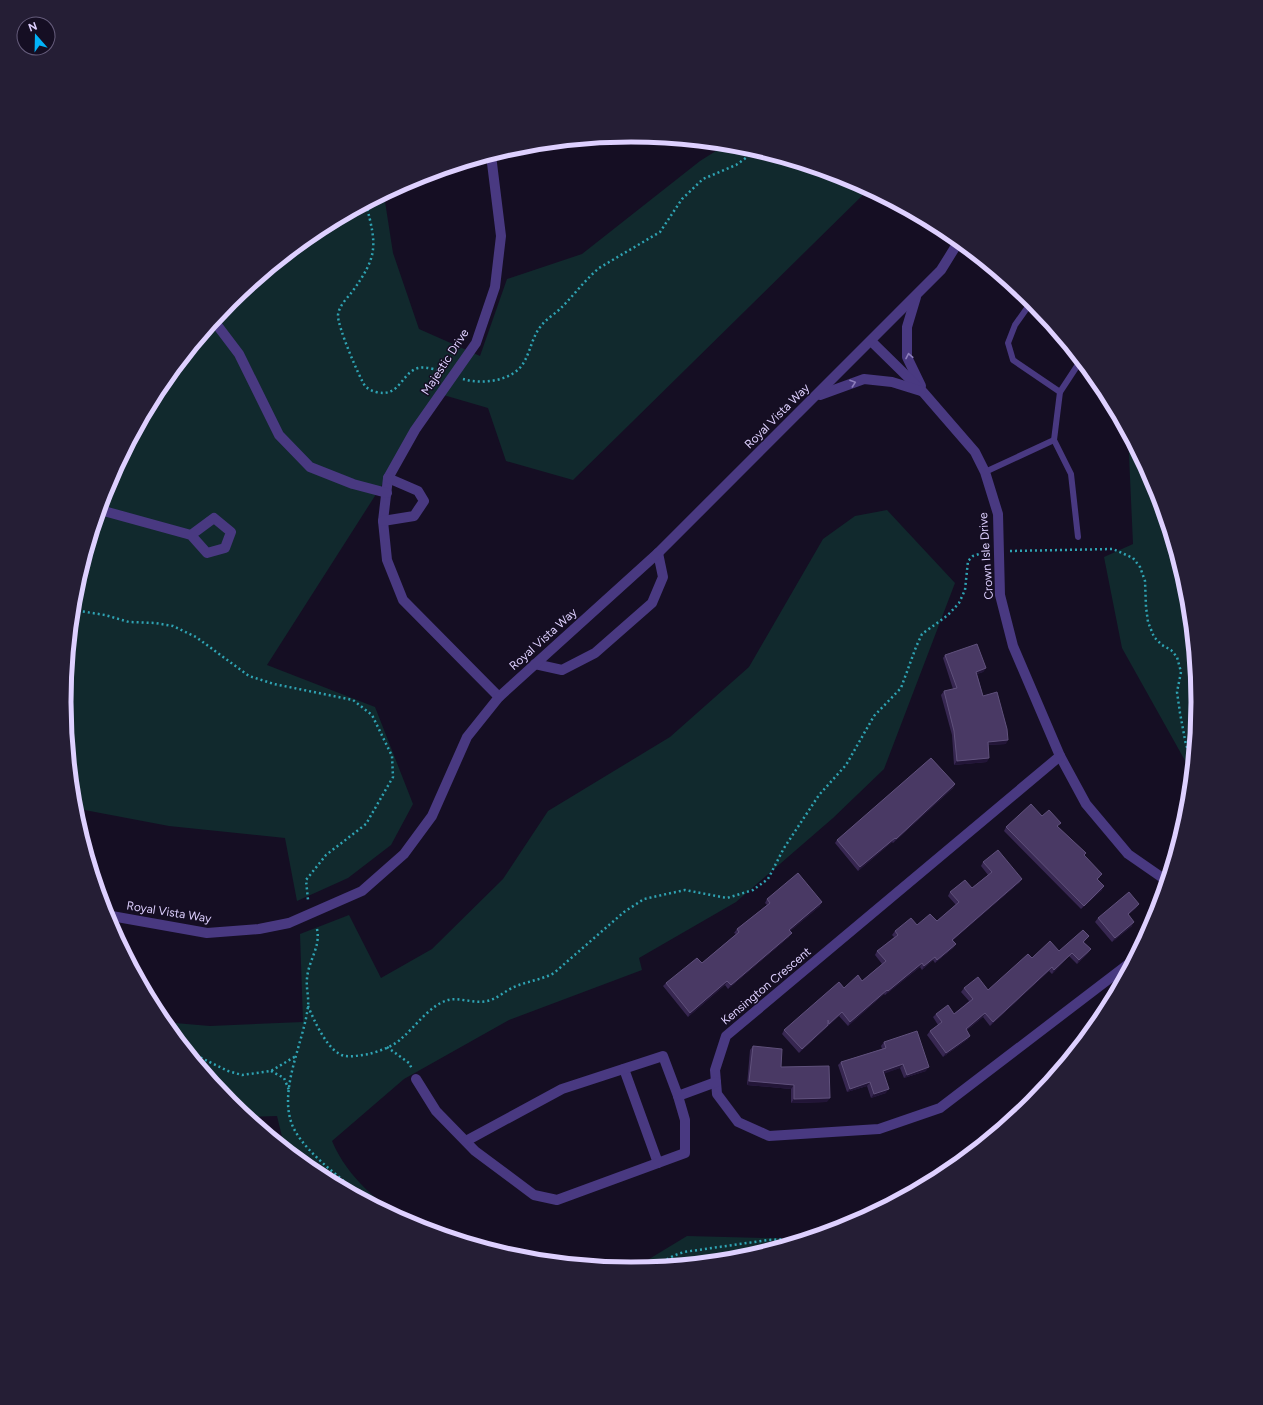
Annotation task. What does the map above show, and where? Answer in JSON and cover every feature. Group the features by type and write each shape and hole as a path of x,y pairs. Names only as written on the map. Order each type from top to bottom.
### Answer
{"street":[{"name":"Majestic Drive","path":"492,160 501,236 495,287 476,343 415,430 388,478 383,521 387,560 403,600 499,696"},
{"name":"Royal Vista Way","path":"114,917 207,933 259,929 289,923 362,891 404,854 432,816 466,737 499,696 658,553 917,295 941,270 956,246"},
{"path":"917,295 907,327 907,357 923,392"},
{"path":"217,325 239,354 279,435 310,467 353,484 387,493"},
{"name":"Crown Isle Drive","path":"871,341 923,392 976,452 985,472 998,514 1000,595 1013,646 1060,756 1086,804 1128,854 1163,879"},
{"path":"816,396 864,379 892,382 923,392"},
{"path":"383,521 414,516 424,501 418,491 388,478"},
{"path":"105,511 191,535"},
{"path":"535,664 562,670 595,653 652,603 664,577 658,553"},
{"name":"Kensington Crescent","path":"1060,756 726,1036 715,1070 717,1094 738,1122 769,1136 879,1129 940,1108 1126,966"},
{"path":"416,1079 436,1112 475,1151 534,1195 557,1200 685,1153 685,1120 663,1056 562,1089 466,1141"},
{"path":"624,1069 658,1163"},
{"path":"678,1096 716,1082"}],"lane":[{"path":"1028,306 1015,325 1008,343 1013,360 1060,392"},
{"path":"1078,364 1060,392 1054,440 1071,474 1078,537"},
{"path":"985,472 1054,440"}],"path":[{"path":"463,379 470,381 503,378 519,369 538,329 561,308 592,274 599,268 660,232 682,199 704,179 741,162 750,155"},
{"path":"367,209 374,244 372,259 359,282 340,307 338,316 358,371 366,386 372,391 386,393 395,389 411,372 418,368 442,371"},
{"path":"1009,551 1113,549 1133,558 1140,567 1145,581 1148,622 1154,637 1177,657 1181,672 1177,692 1186,745 1190,753"},
{"path":"308,1006 325,1038 334,1050 344,1056 367,1054 387,1047 401,1039 426,1015 447,1000 456,999 466,1001 489,1001 512,988 545,978 554,973 624,912 644,899 684,890 727,898 753,890 768,879 784,848 819,796 846,766 874,716 901,688 922,634 948,614 958,603 964,590 968,561 973,556 979,554"},
{"path":"79,611 104,615 129,622 155,623 173,626 196,637 249,676 274,684 353,700 372,715 392,756 393,777 366,824 326,855 306,880 308,900"},
{"path":"317,929 319,938 309,965 306,979 308,1006 288,1097 289,1113 294,1128 302,1141 314,1155 356,1191"},
{"path":"387,1047 409,1063 416,1079"},
{"path":"197,1056 228,1071 242,1075 271,1071 294,1059 297,1055"},
{"path":"271,1071 284,1078 289,1091"},
{"path":"664,1262 673,1256 684,1252 768,1240 794,1239"}],"green space":[{"path":"719,149 741,153 777,161 812,172 865,193 573,480 506,461 488,408 440,394 267,665 375,707 413,804 391,845 348,878 297,901 285,838 169,826 82,809 72,739 72,666 76,629 90,557 114,488 146,422 165,391 187,361 235,306 262,281 320,236 351,217 385,200 393,253 419,329 480,356 507,279 582,254 700,161"},
{"path":"1129,444 1149,488 1162,522 1173,557 1181,593 1191,666 1191,739 1188,766 1122,648 1104,557 1133,544"},
{"path":"887,510 955,583 884,769 833,818 736,902 639,958 642,970 509,1020 404,1079 332,1141 339,1155 356,1179 387,1206 351,1188 320,1169 290,1147 283,1141 277,1116 254,1117 210,1072 171,1023 210,1026 303,1022 300,934 349,915 381,978 432,949 503,879 548,811 670,737 749,667 823,539 855,516"},
{"path":"687,1236 794,1239 741,1252 705,1258 643,1263"}],"building":[{"path":"977,644 986,668 976,672 983,696 997,692 1007,729 1008,740 988,742 989,758 957,761 954,731 944,691 957,688 945,655"},
{"path":"931,758 955,784 896,839 895,838 860,867 837,840"},
{"path":"1031,804 1042,816 1049,810 1061,823 1057,826 1086,853 1084,855 1102,874 1097,879 1104,886 1084,906 1006,827"},
{"path":"998,850 1022,879 952,940 956,944 937,960 935,957 924,966 922,963 888,991 887,990 850,1022 842,1012 829,1024 828,1020 828,1025 802,1049 784,1030 839,982 844,988 858,975 862,981 886,961 877,951 898,935 895,931 911,918 917,925 930,914 937,921 959,902 950,892 965,880 972,888 992,872 983,862"},
{"path":"798,873 822,902 789,930 792,933 731,985 727,981 690,1013 666,983 697,958 702,963 739,932 737,929 770,903 767,899"},
{"path":"1129,892 1139,904 1128,914 1134,922 1115,938 1098,918"},
{"path":"1083,930 1089,936 1083,942 1091,949 1079,960 1072,953 1054,970 1052,967 993,1022 985,1013 966,1029 970,1036 946,1053 930,1031 942,1022 936,1014 948,1005 954,1014 973,999 964,988 978,977 988,990 1028,954 1032,958 1050,941 1059,951"},
{"path":"917,1031 929,1067 907,1075 903,1064 883,1071 889,1089 874,1094 870,1082 850,1089 841,1062 886,1048 884,1042"},
{"path":"753,1046 782,1049 781,1067 829,1066 830,1098 794,1099 794,1085 749,1081"}]}
